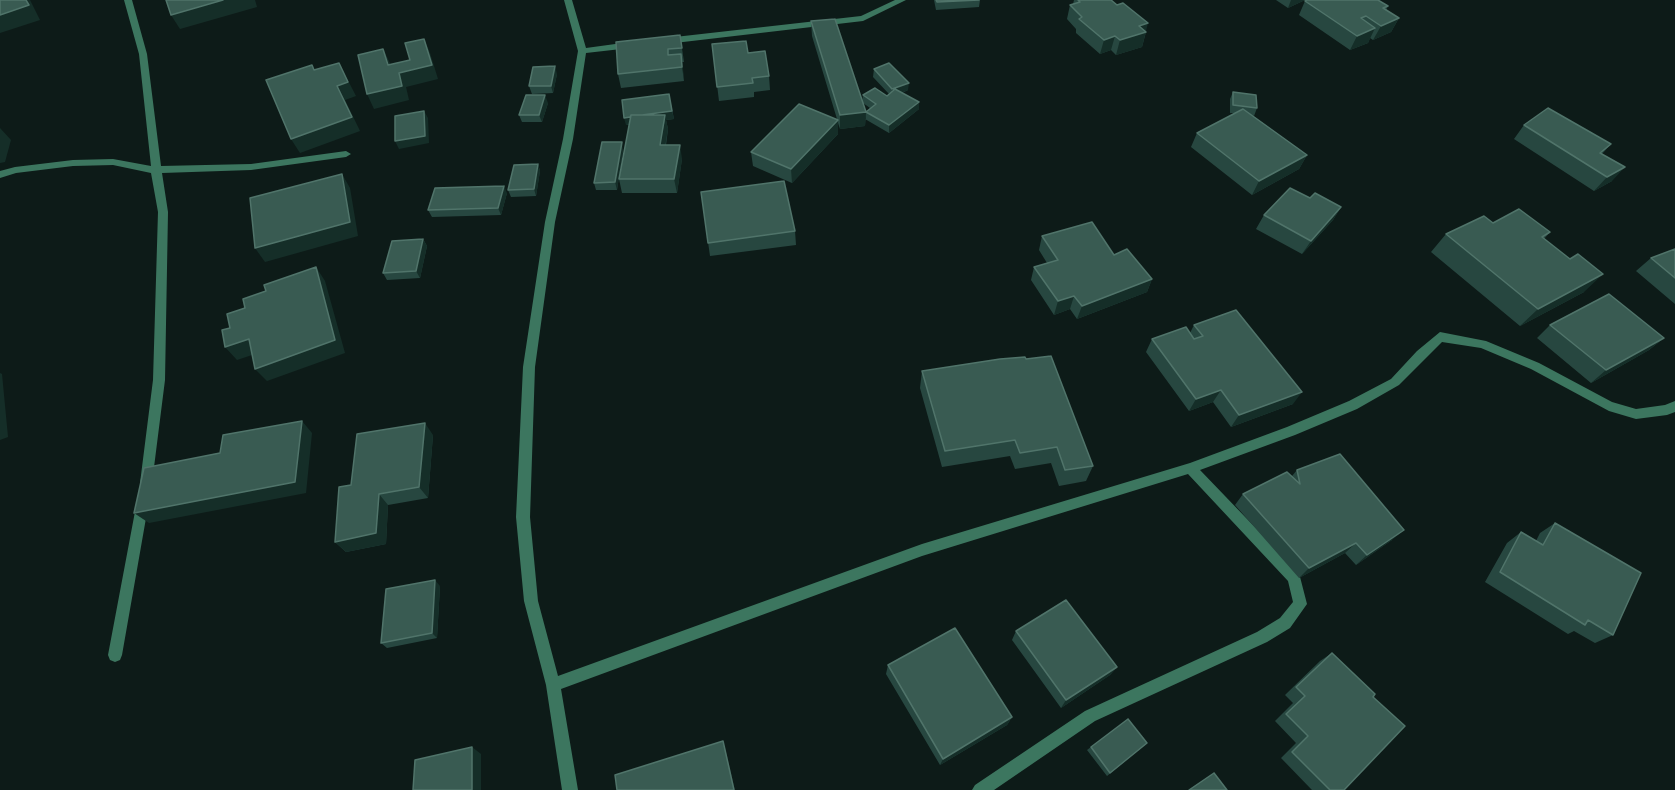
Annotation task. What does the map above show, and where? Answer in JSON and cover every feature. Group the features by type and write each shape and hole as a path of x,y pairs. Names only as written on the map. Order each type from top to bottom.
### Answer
{"street":[{"path":"115,655 146,483 159,380 163,212 143,54 128,0"},
{"path":"568,0 582,51 568,139 550,222 529,367 523,517 531,601 553,685 570,790"},
{"path":"653,43 863,18 902,0"},
{"path":"582,51 641,44"},
{"path":"0,175 15,170 73,163 113,162 156,170 251,167 346,154"},
{"path":"553,685 922,550 1190,468 1291,431 1353,405 1395,382 1420,354 1440,337 1482,344 1535,366 1609,406 1636,414 1667,410 1675,406"},
{"path":"980,790 1090,716 1262,637 1285,623 1300,604 1294,578 1190,468"}],"building":[{"path":"0,0 26,0 29,5 0,15"},
{"path":"166,0 223,0 171,15"},
{"path":"936,0 979,0 937,2"},
{"path":"1078,0 1111,0 1117,5 1123,3 1148,23 1139,26 1146,32 1120,40 1115,36 1104,40 1079,19 1082,17 1070,5 1080,2"},
{"path":"1378,0 1388,6 1383,8 1399,18 1381,26 1366,16 1361,18 1375,28 1357,36 1305,1"},
{"path":"835,19 866,112 840,115 811,21"},
{"path":"680,35 682,48 668,49 668,55 681,54 682,67 618,74 616,42"},
{"path":"424,39 432,65 399,73 402,86 367,94 358,55 383,49 388,65 410,60 405,43"},
{"path":"746,41 748,53 765,51 769,76 752,78 753,83 717,87 712,44"},
{"path":"339,63 348,82 337,86 352,117 291,139 266,80 312,65 314,70"},
{"path":"889,63 909,83 892,89 874,69"},
{"path":"555,66 551,86 529,86 533,67"},
{"path":"875,88 887,96 895,89 919,102 889,125 866,112 876,104 863,95"},
{"path":"1233,92 1256,95 1257,108 1233,105"},
{"path":"669,94 672,111 631,115 624,118 622,100"},
{"path":"526,95 545,95 539,115 519,115"},
{"path":"799,104 838,120 791,169 751,152"},
{"path":"1548,108 1611,144 1600,153 1625,167 1607,177 1524,125"},
{"path":"1243,109 1307,155 1259,181 1197,133"},
{"path":"424,111 425,136 395,141 395,116"},
{"path":"631,115 665,115 660,145 680,145 674,179 619,179"},
{"path":"602,142 622,142 615,182 594,183"},
{"path":"538,164 534,189 508,190 514,165"},
{"path":"342,174 350,222 255,248 250,198"},
{"path":"784,181 795,231 708,243 701,192"},
{"path":"504,186 498,208 428,210 435,188"},
{"path":"1290,188 1310,198 1315,193 1341,207 1311,241 1264,215"},
{"path":"1519,209 1550,232 1542,237 1570,259 1578,254 1603,274 1538,309 1446,234 1484,216 1493,223"},
{"path":"1092,222 1114,255 1127,249 1152,279 1082,306 1074,296 1058,301 1034,267 1058,260 1042,236"},
{"path":"423,239 416,271 383,273 392,241"},
{"path":"1675,249 1675,278 1651,258"},
{"path":"316,267 335,340 255,369 249,339 225,347 222,330 230,328 227,314 245,308 243,299 266,291 264,285"},
{"path":"1609,294 1664,338 1606,370 1550,325"},
{"path":"1236,310 1302,392 1239,415 1221,390 1196,399 1152,339 1186,327 1194,339 1203,336 1194,325"},
{"path":"1051,356 1093,466 1065,470 1057,447 1020,453 1015,440 945,451 922,371 1000,359"},
{"path":"302,421 295,482 134,513 144,468 220,453 223,435"},
{"path":"425,423 419,487 379,494 376,533 335,542 339,487 351,485 357,434"},
{"path":"1340,454 1404,530 1367,555 1356,543 1309,568 1243,494 1287,472 1300,484 1297,470"},
{"path":"1555,523 1641,573 1613,635 1588,620 1585,625 1500,572 1521,532 1543,545"},
{"path":"435,580 432,633 381,643 386,589"},
{"path":"1066,600 1117,667 1066,700 1016,631"},
{"path":"955,628 1012,717 943,759 888,665"},
{"path":"1332,653 1375,694 1373,697 1405,726 1344,790 1330,790 1292,752 1308,736 1286,714 1305,696 1296,687"},
{"path":"1128,719 1147,743 1110,773 1091,747"},
{"path":"723,741 734,790 617,790 615,775"},
{"path":"472,747 472,790 413,790 415,760"},
{"path":"1214,773 1227,790 1189,790"}]}
